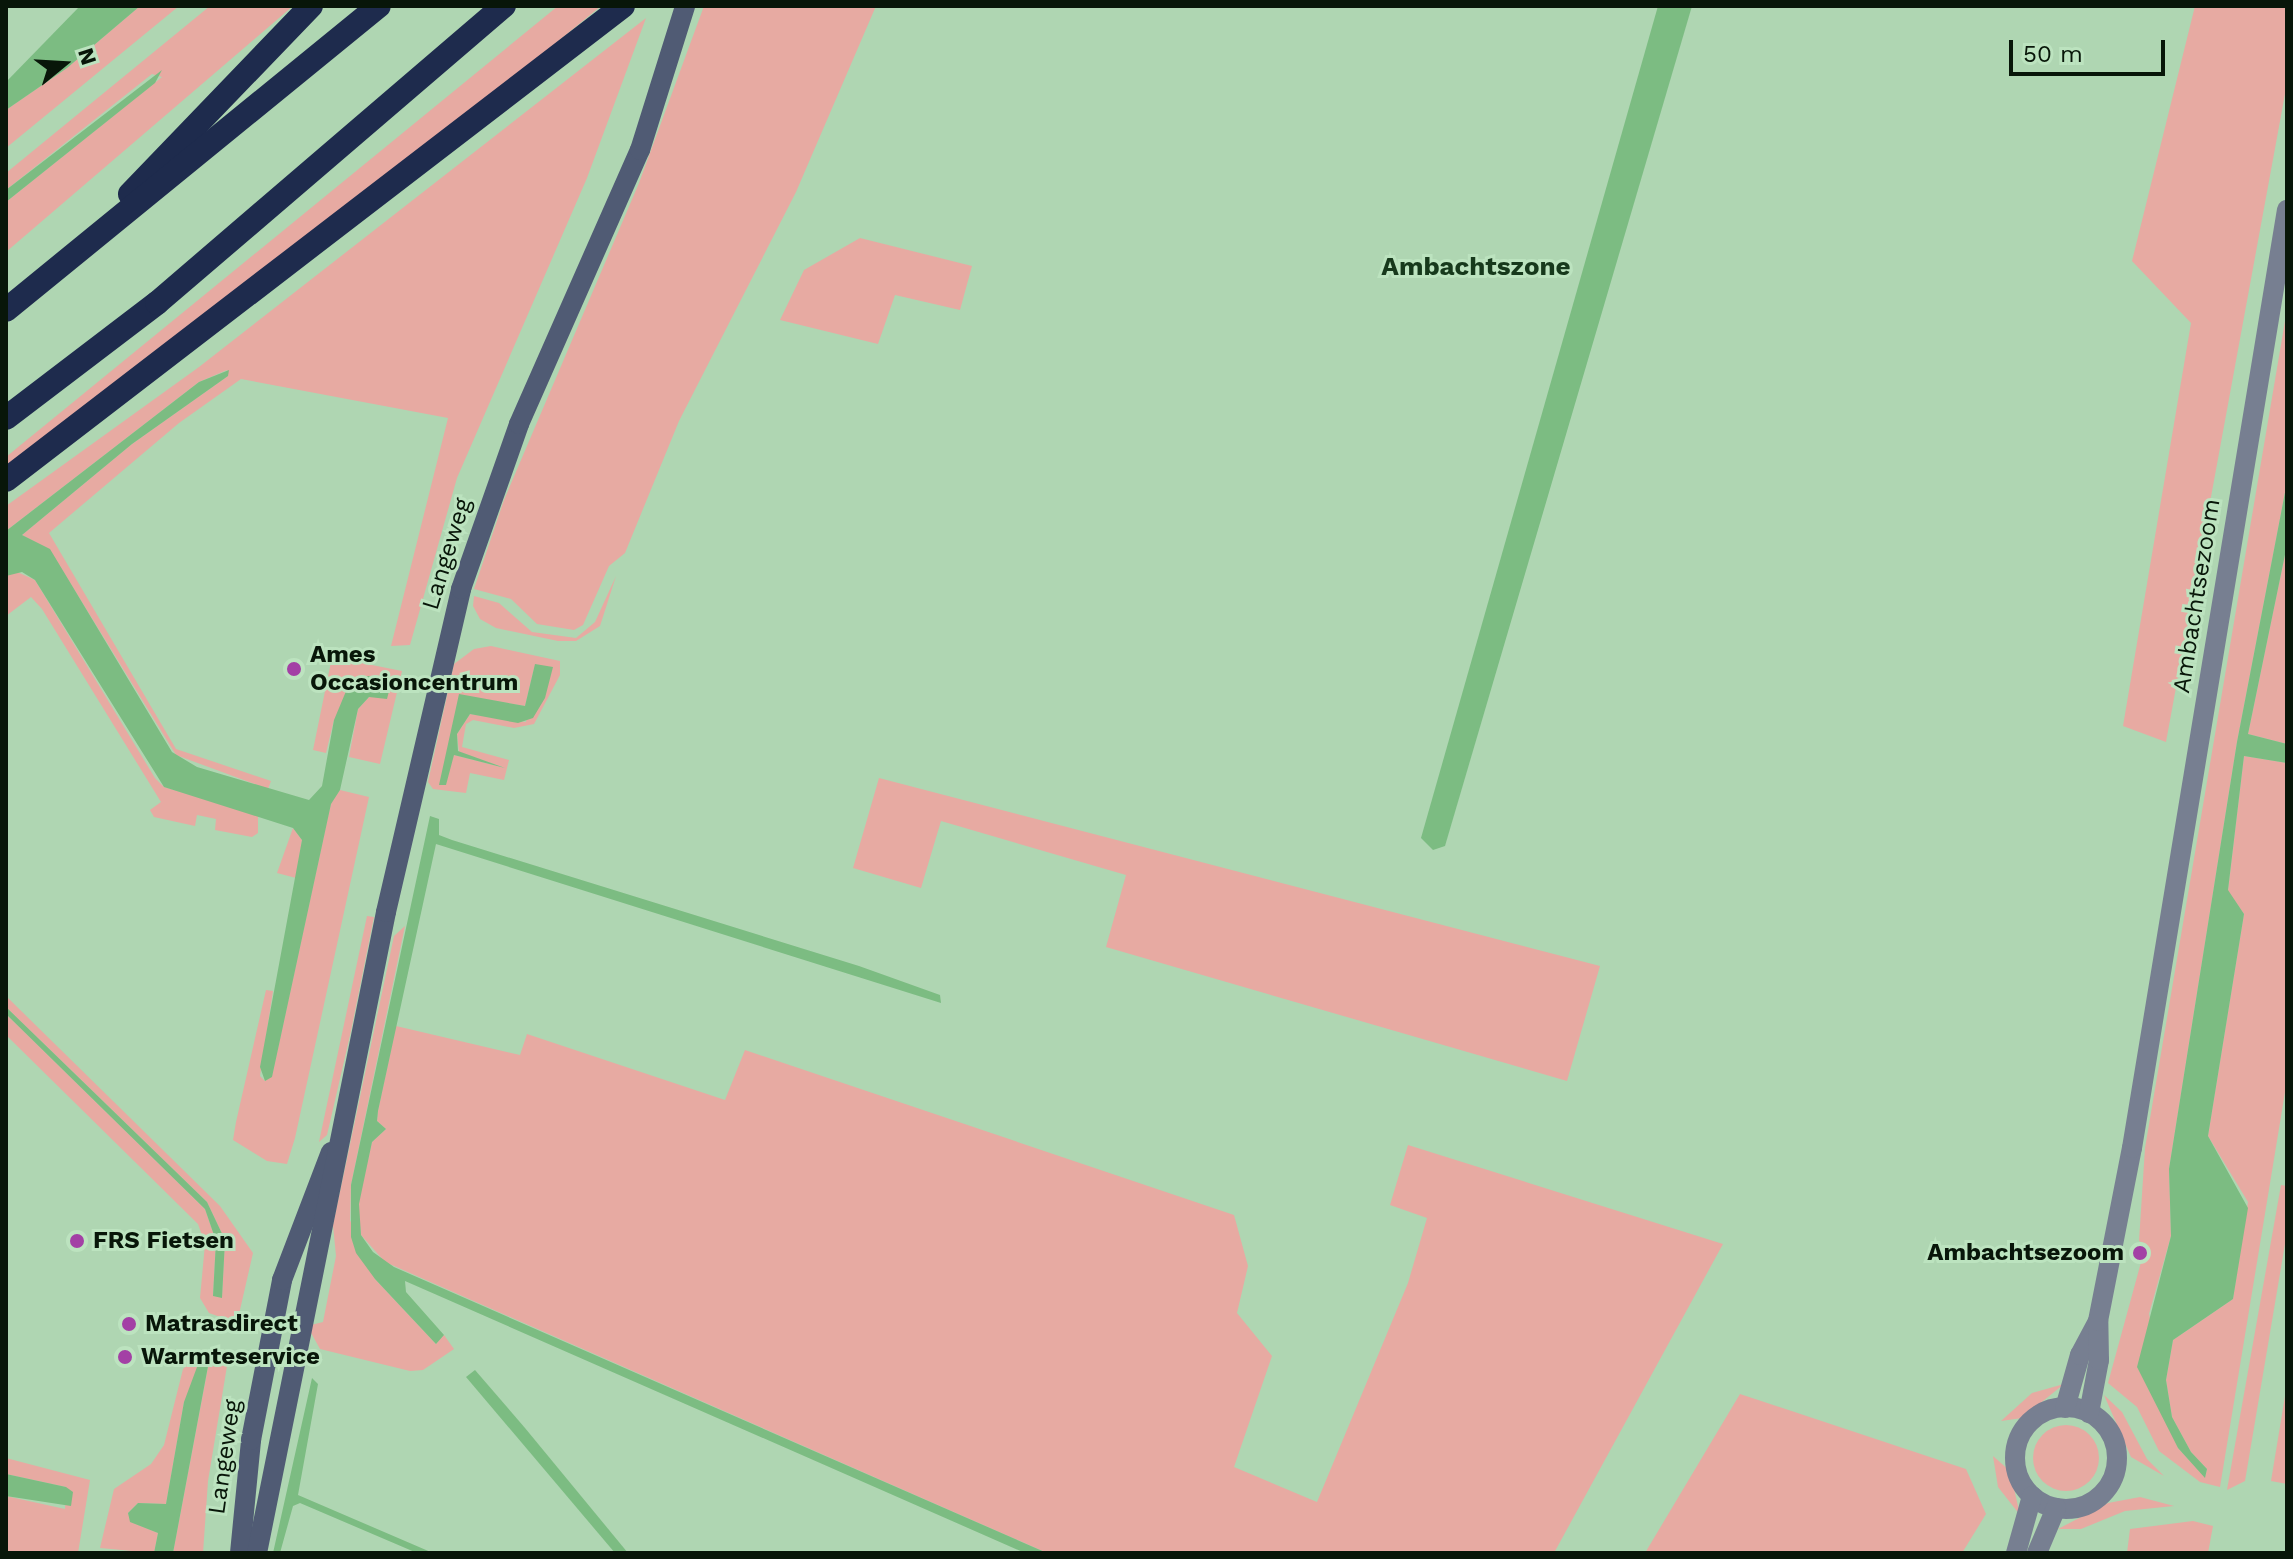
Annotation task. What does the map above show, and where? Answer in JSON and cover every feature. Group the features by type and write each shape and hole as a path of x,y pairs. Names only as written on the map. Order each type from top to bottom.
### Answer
{"highway":[{"path":"58,269 311,6"},
{"path":"6,310 379,6"},
{"path":"6,418 157,303 504,6"},
{"path":"6,480 623,6"}],"main road":[{"name":"Langeweg","path":"257,1553 330,1205 337,1142 461,589 504,459 640,150 682,16"},
{"name":"Langeweg","path":"240,1553 251,1440 282,1280 323,1166 337,1142"}],"street":[{"name":"Ambachtsezoom","path":"2089,1413 2099,1360 2098,1321 2132,1148 2287,210"},
{"name":"Ambachtsezoom","path":"2065,1408 2080,1355 2098,1321"},
{"path":"2065,1408 2089,1413 2109,1433 2115,1446 2114,1473 2092,1502 2056,1508 2032,1496 2018,1477 2018,1442 2036,1417 2065,1408"},
{"path":"2016,1553 2032,1496"},
{"path":"2037,1553 2056,1508"}],"shaded area":[{"path":"80,6 140,6 67,68 6,110 6,82"},
{"path":"140,6 179,6 6,148 6,110 67,68"},
{"path":"210,6 293,6 6,252 6,202 162,77 152,74 6,190 6,173"},
{"path":"558,6 601,6 461,121 6,470 6,457"},
{"path":"704,6 876,6 796,192 679,421 625,553 609,566 583,625 574,630 537,624 511,599 474,589 504,500 639,183"},
{"path":"1658,6 1692,6 1445,846 1433,850 1421,838"},
{"path":"2195,6 2287,6 2287,83 2166,742 2123,726 2191,323 2132,261"},
{"path":"646,18 587,178 457,478 410,645 391,646 448,418 241,379 179,423 49,533 176,749 271,781 268,789 176,755 50,550 22,535 132,444 228,376 227,370 199,382 6,531 6,506 199,367"},
{"path":"162,70 155,83 6,202 6,190"},
{"path":"860,238 972,266 960,310 895,295 878,344 780,320 804,270"},
{"path":"2287,309 2287,482 2237,742 2169,1169 2171,1236 2149,1314 2178,1448 2205,1477 2207,1469 2191,1452 2172,1417 2166,1380 2173,1340 2233,1299 2248,1202 2208,1136 2244,914 2228,891 2244,756 2287,763 2287,1080 2220,1487 2200,1482 2159,1451 2137,1407 2108,1383 2146,1244 2139,1241 2145,1148"},
{"path":"229,370 228,376 132,444 22,535 50,549 172,752 197,767 309,800 322,786 334,720 349,684 368,676 392,679 387,699 369,697 358,709 340,790 331,804 272,1077 265,1081 260,1067 302,840 293,828 164,787 35,580 22,572 6,576 6,531 199,382"},
{"path":"2287,482 2287,545 2248,734 2287,744 2287,763 2244,756 2228,890 2244,914 2208,1136 2248,1208 2233,1299 2173,1340 2166,1380 2172,1417 2191,1452 2207,1469 2205,1478 2178,1448 2137,1367 2171,1236 2169,1169 2237,742"},
{"path":"2287,545 2287,744 2248,734"},
{"path":"15,571 35,580 155,778 164,787 258,815 258,833 252,837 215,830 216,819 197,815 195,826 154,817 150,810 161,802 42,609 31,597 6,616 6,576"},
{"path":"616,576 600,626 576,641 558,641 496,628 480,619 473,606 474,596 499,603 532,632 576,638 595,622"},
{"path":"491,646 560,661 560,675 534,724 514,728 473,720 466,724 462,747 509,760 504,780 470,773 466,793 433,789 428,782 454,664 474,649","holes":["535,664 526,722 470,714 457,734 459,752 505,768 454,755 459,695 525,706"]},
{"path":"332,657 402,671 380,764 349,757 358,709 369,697 380,697 391,678 368,676 334,720 326,753 313,750"},
{"path":"535,664 553,667 545,698 533,718 518,723 470,714 457,734 458,751 505,768 454,755 446,785 439,785 459,694 525,706"},
{"path":"879,778 1600,966 1567,1081 1106,947 1126,875 941,821 921,888 853,868"},
{"path":"340,790 369,797 295,1138 287,1164 267,1161 233,1140 236,1122 266,990 273,991 260,1076 265,1081 272,1076 331,803"},
{"path":"430,816 439,819 439,835 452,840 859,966 940,995 941,1003 436,844 378,1111 377,1121 386,1129 372,1142 359,1204 361,1235 373,1252 394,1267 1047,1553 1025,1553 405,1281 406,1292 444,1335 436,1344 375,1279 356,1253 351,1237 351,1185"},
{"path":"293,828 302,840 296,878 277,873"},
{"path":"367,916 374,917 351,1031 327,1135 319,1142"},
{"path":"405,926 351,1185 350,1220 375,1279 436,1344 444,1335 454,1349 423,1370 410,1371 320,1349 310,1331 311,1325 323,1322 336,1256 333,1225 394,936"},
{"path":"6,996 220,1206 253,1253 237,1323 209,1313 200,1298 205,1244 198,1224 6,1035 6,1014 205,1209 216,1241 213,1296 222,1297 225,1240 207,1202 6,1007"},
{"path":"6,1007 207,1202 225,1240 222,1298 213,1296 216,1241 205,1209 6,1014"},
{"path":"396,1026 520,1055 527,1034 725,1100 745,1050 1234,1215 1248,1266 1237,1313 1272,1356 1234,1467 1317,1502 1408,1283 1427,1218 1390,1205 1408,1145 1723,1244 1554,1553 1047,1553 385,1262 361,1235 358,1204 372,1142 386,1129 377,1121"},
{"path":"2281,1185 2287,1186 2287,1232 2245,1481 2227,1490"},
{"path":"214,1352 229,1354 208,1481 203,1553 173,1553 209,1362 184,1402 166,1504 138,1503 128,1513 131,1522 158,1533 154,1553 100,1548 114,1489 151,1464 164,1445 183,1369 196,1357"},
{"path":"200,1359 209,1361 173,1553 154,1553 158,1533 130,1522 128,1513 138,1503 166,1504 184,1402"},
{"path":"475,1370 628,1553 615,1553 466,1377"},
{"path":"312,1378 318,1384 298,1495 433,1553 417,1553 300,1503 293,1506 280,1553 273,1553"},
{"path":"2064,1384 2022,1418 2001,1421 2032,1393"},
{"path":"2287,1384 2287,1484 2271,1481"},
{"path":"1740,1394 1966,1469 1986,1514 1962,1553 1645,1553"},
{"path":"2104,1395 2122,1412 2147,1459 2164,1476 2131,1457"},
{"path":"2066,1425 2089,1435 2099,1458 2089,1481 2066,1491 2043,1481 2033,1458 2043,1435"},
{"path":"1993,1456 2010,1471 2020,1515 1998,1487"},
{"path":"6,1458 90,1480 78,1553 6,1553 6,1496 65,1509 66,1487 6,1474"},
{"path":"6,1474 66,1487 73,1492 71,1506 6,1496"},
{"path":"2140,1497 2174,1506 2125,1511 2081,1529 2058,1529 2108,1503"},
{"path":"2193,1521 2213,1526 2208,1553 2127,1553 2130,1529"}],"place":[{"name":"Ames Occasioncentrum","path":"294,669"},
{"name":"FRS Fietsen","path":"77,1241"},
{"name":"Ambachtsezoom","path":"2140,1253"},
{"name":"Matrasdirect","path":"129,1324"},
{"name":"Warmteservice","path":"125,1357"}],"district":[{"name":"Ambachtszone","path":"1476,267"}]}
